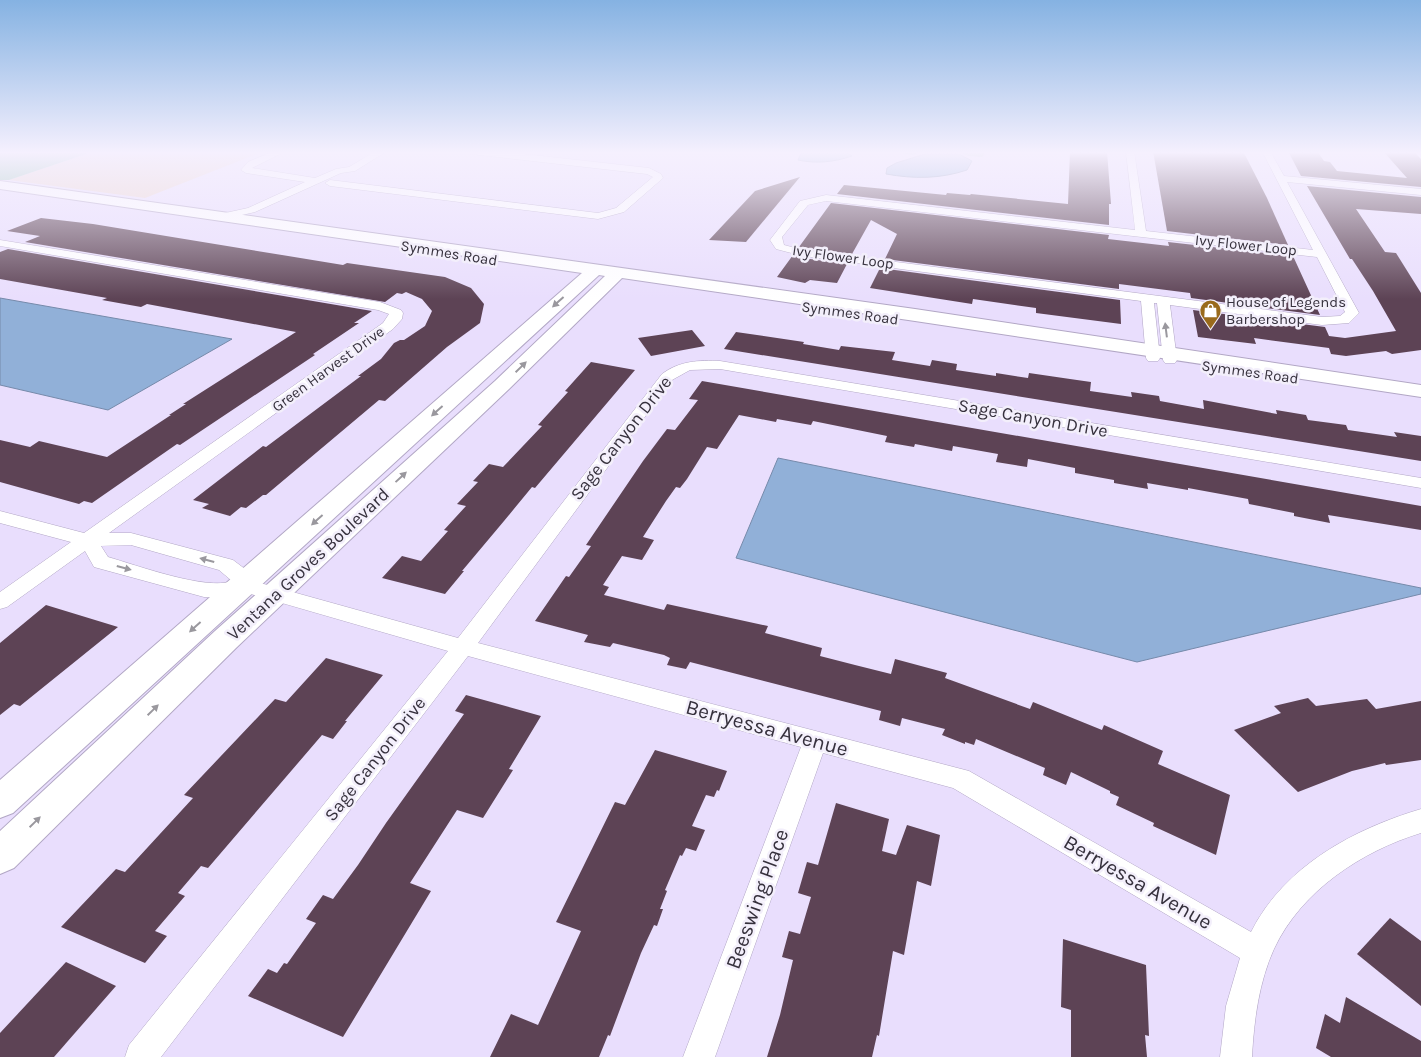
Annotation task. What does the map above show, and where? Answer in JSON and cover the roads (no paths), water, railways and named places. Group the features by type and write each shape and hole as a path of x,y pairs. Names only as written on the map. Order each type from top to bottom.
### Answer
{"street":[{"name":"Symmes Road","path":"105,200 1161,355 1421,391"},
{"path":"220,217 251,210 273,200"},
{"path":"262,223 270,211 293,200"},
{"path":"471,200 598,216 620,210 631,200"},
{"name":"Ivy Flower Loop","path":"816,200 804,203 776,240 780,247 804,253 1322,321 1344,320 1351,316 1352,311 1294,200"},
{"name":"Ivy Flower Loop","path":"846,200 1321,254"},
{"path":"1137,200 1141,234"},
{"name":"Green Harvest Drive","path":"0,243 380,306 396,313 395,319 388,326 0,602"},
{"name":"Ventana Groves Boulevard","path":"0,802 243,585 604,274"},
{"name":"Ventana Groves Boulevard","path":"0,856 276,594 502,385 604,274"},
{"path":"1147,298 1161,355"},
{"path":"1161,355 1163,300"},
{"name":"Symmes Road","path":"1161,355 1421,395"},
{"name":"Sage Canyon Drive","path":"141,1057 463,647 667,377 677,368 690,365 720,365 1421,483"},
{"path":"0,517 88,540 131,539 226,565 242,577 243,585"},
{"name":"Berryessa Avenue","path":"88,540 101,562 204,590 227,591 243,585 463,647 960,779 1258,952"},
{"name":"Beeswing Place","path":"699,1057 815,741"},
{"path":"1236,1057 1238,1033 1247,988 1258,952 1271,925 1291,899 1346,852 1385,834 1421,821"}],"water":[{"path":"0,298 232,339 108,410 0,385"},
{"path":"778,458 1421,588 1421,594 1137,662 736,558"}],"place":[{"name":"House of Legends Barbershop","path":"1210,330"}]}
